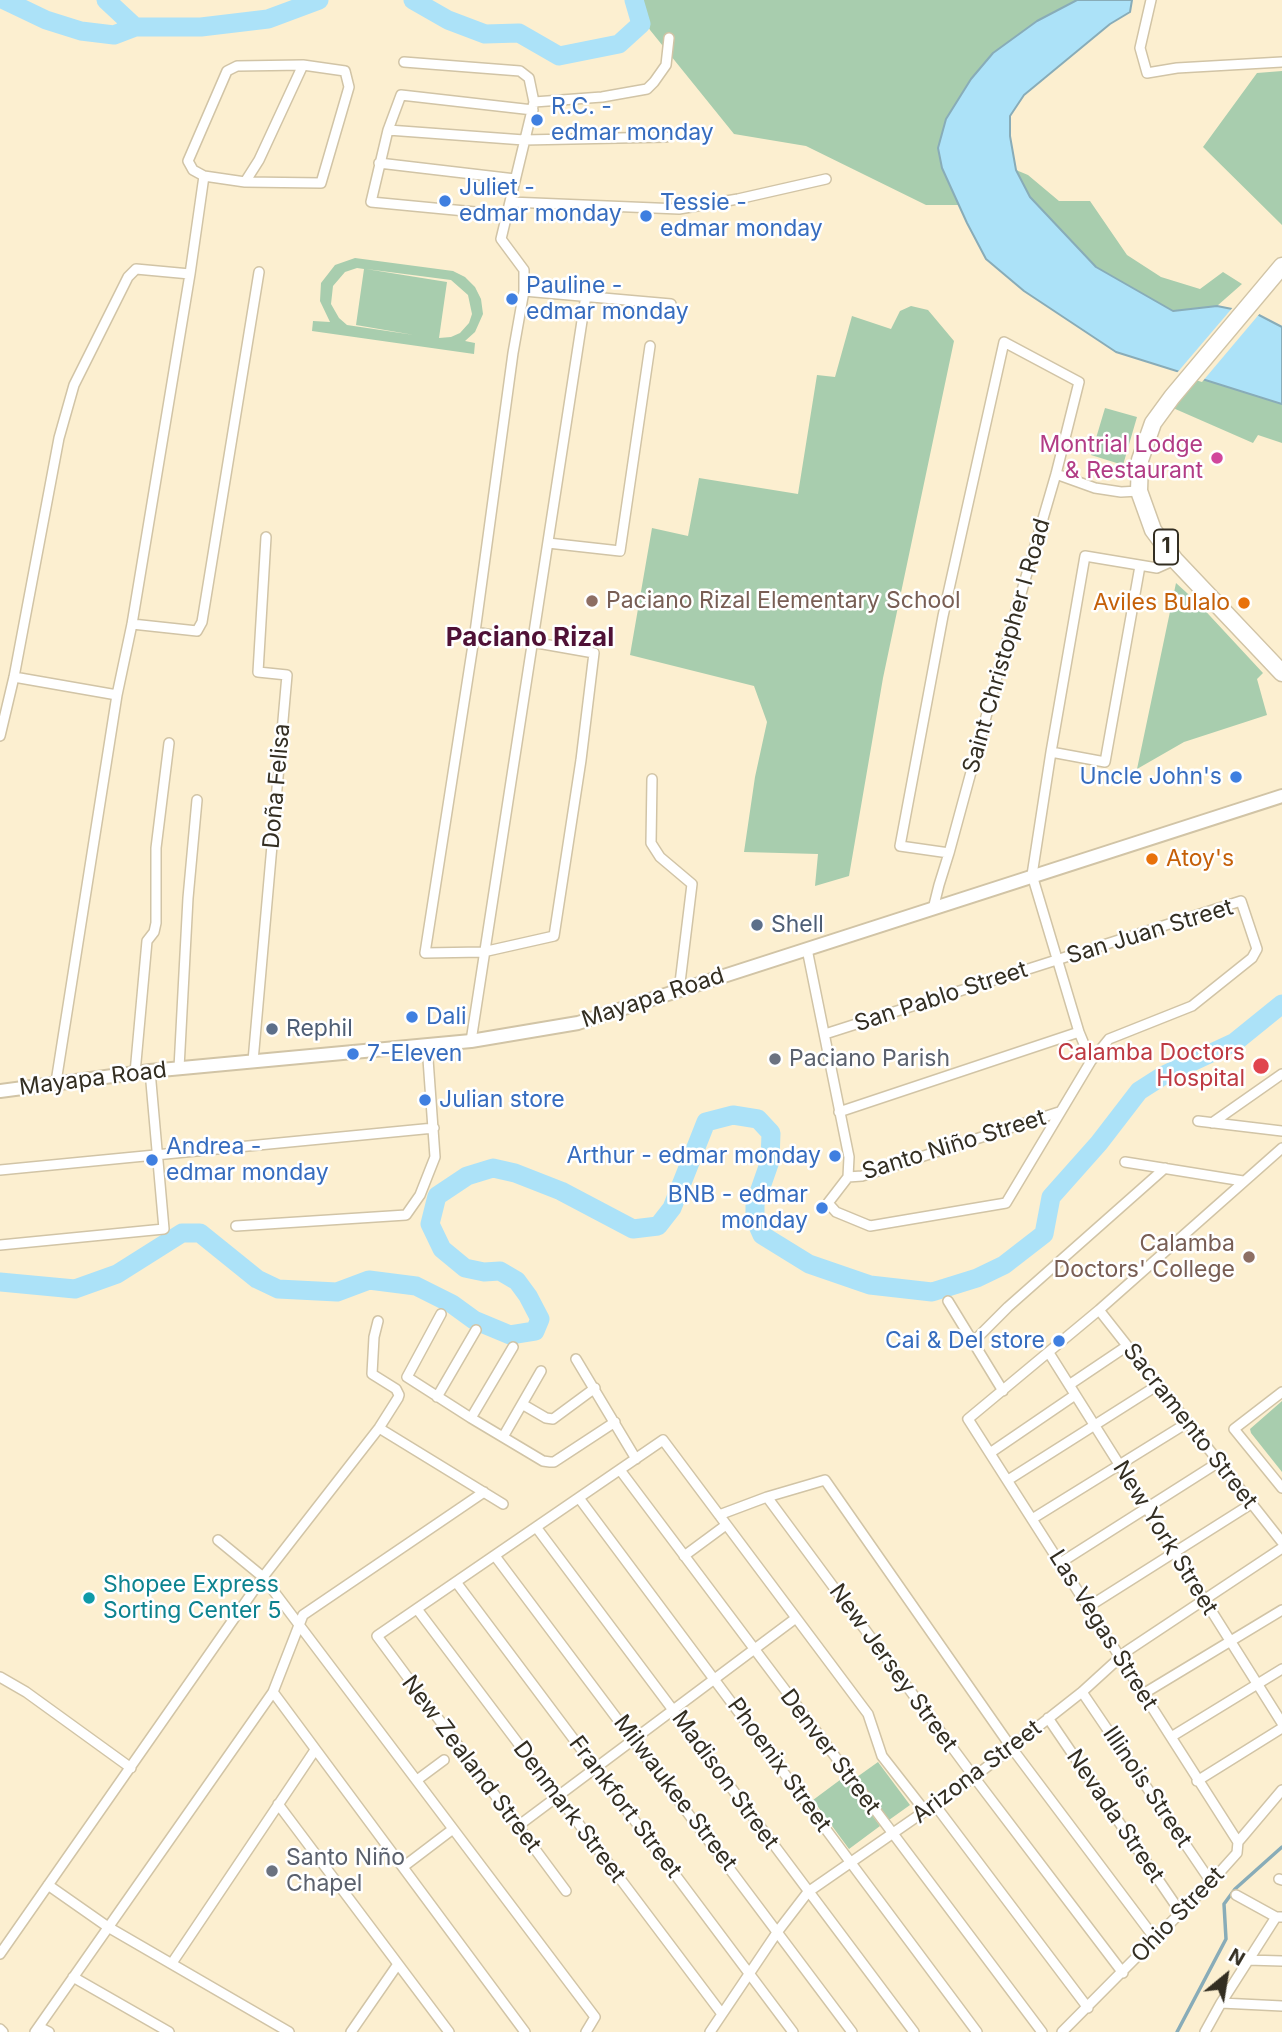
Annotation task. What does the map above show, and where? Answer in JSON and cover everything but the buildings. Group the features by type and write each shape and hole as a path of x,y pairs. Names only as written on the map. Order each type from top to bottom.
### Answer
{"highway":[{"name":"1","path":"1282,266 1153,423 1140,460 1139,491 1153,530 1175,560 1282,673"}],"main road":[{"name":"Mayapa Road","path":"0,1091 150,1071 471,1041 579,1023 1282,796"}],"street":[{"path":"1151,0 1140,48 1147,74 1177,68 1282,62"},
{"path":"507,215 371,202 388,130 401,95 533,106 647,89 666,65 669,38"},
{"path":"404,61 520,71 529,78 533,106 501,239 524,270 524,291 425,953 484,952 554,936 593,653 475,632"},
{"path":"245,182 259,160 303,65"},
{"path":"303,65 345,71 349,87 321,183 245,182 204,176 193,170 188,161 227,71 237,66 303,65"},
{"path":"388,130 524,140 666,137"},
{"path":"379,163 516,179"},
{"path":"56,1082 117,695 132,624 204,176"},
{"path":"510,202 679,209 826,179"},
{"path":"0,736 14,677 59,438 74,385 128,277 136,269 190,274"},
{"path":"132,624 197,631 202,622 260,272"},
{"path":"524,291 671,304"},
{"path":"471,1041 586,295"},
{"name":"Saint Christopher I Road","path":"933,909 949,853 1056,474 1079,382 1004,342 943,616 900,846 949,853"},
{"path":"548,543 620,551 650,346"},
{"path":"1056,474 1095,488 1121,492 1139,491"},
{"name":"Doña Felisa","path":"253,1061 288,675 258,672 265,537"},
{"path":"807,949 849,1157 848,1177 828,1203 835,1212 870,1226 1006,1203 1091,1061 1079,1032 1032,875 1085,556 1157,568 1175,560"},
{"path":"1051,752 1105,762 1140,566"},
{"path":"14,677 117,695"},
{"path":"135,1073 147,941 154,932 156,923 156,848 170,743"},
{"path":"652,779 651,843 660,857 692,884 679,991"},
{"path":"179,1069 188,898 197,800"},
{"name":"San Juan Street","path":"1057,960 1241,901 1257,949 1252,958 1192,1006 1109,1039 1091,1061"},
{"name":"San Pablo Street","path":"825,1034 1057,960"},
{"path":"839,1112 1079,1032"},
{"path":"236,1226 406,1215 420,1195 435,1157 427,1045"},
{"path":"0,1245 164,1229 150,1071"},
{"path":"1212,1123 1282,1074"},
{"name":"Santo Niño Street","path":"848,1177 875,1172 1059,1112"},
{"path":"1198,1121 1282,1131"},
{"path":"0,1170 434,1128"},
{"path":"948,1301 1003,1391 1282,1148"},
{"path":"1125,1161 1243,1181"},
{"path":"973,1342 1007,1307 1165,1168"},
{"name":"Sacramento Street","path":"1099,1310 1282,1542"},
{"path":"441,1314 407,1376 437,1397 543,1461 554,1462 615,1422"},
{"path":"0,1954 263,1577 379,1428 399,1395 396,1389 372,1374 374,1336 378,1321"},
{"path":"437,1397 476,1330"},
{"path":"1069,1385 1127,1346"},
{"path":"471,1418 513,1347"},
{"name":"New York Street","path":"1049,1353 1282,1726"},
{"path":"576,1359 636,1459"},
{"path":"503,1437 541,1371"},
{"path":"1008,1480 1158,1385"},
{"path":"522,1404 546,1418 553,1419 595,1388"},
{"name":"Las Vegas Street","path":"1003,1391 968,1419 1238,1842"},
{"path":"1282,1392 1234,1429 1282,1488"},
{"path":"990,1453 1075,1395"},
{"path":"1032,1519 1187,1423"},
{"path":"379,1428 503,1503"},
{"path":"417,1609 663,1440 867,1714 882,1756 925,1811"},
{"path":"1060,1563 1219,1462"},
{"name":"Denver Street","path":"620,1470 753,1651 1042,2032"},
{"path":"719,1515 825,1480 1011,1746 1156,1940"},
{"path":"49,2032 37,2029 273,1692 303,1615 484,1492"},
{"name":"New Jersey Street","path":"767,1497 1123,1973"},
{"name":"Phoenix Street","path":"579,1498 977,2032"},
{"path":"1088,1607 1251,1504"},
{"path":"684,1556 726,1525"},
{"name":"Madison Street","path":"536,1527 915,2032"},
{"path":"218,1540 263,1577 595,2017 586,2032"},
{"name":"Arizona Street","path":"710,2032 778,1931 808,1892 849,1861 892,1835 974,1777 1082,1692 1127,1651 1282,1548"},
{"name":"Milwaukee Street","path":"495,1556 635,1739 852,2032"},
{"name":"Frankfort Street","path":"456,1582 793,2032"},
{"name":"New Zealand Street","path":"417,1609 377,1636 566,1891"},
{"name":"Denmark Street","path":"417,1609 722,2014"},
{"path":"1143,1695 1282,1610"},
{"path":"518,1826 796,1618"},
{"path":"1171,1737 1282,1669"},
{"path":"0,1677 26,1692 131,1769"},
{"path":"273,1692 526,2032"},
{"name":"Illinois Street","path":"1082,1692 1211,1882"},
{"name":"Nevada Street","path":"1048,1718 1181,1913"},
{"path":"1197,1780 1282,1726"},
{"path":"172,1963 315,1750"},
{"path":"417,1780 444,1760"},
{"name":"Ohio Street","path":"1062,2032 1211,1882 1237,1853 1238,1842 1282,1790"},
{"path":"278,1804 449,2032"},
{"path":"935,1805 1088,2008"},
{"path":"403,1867 453,1829"},
{"path":"48,1885 108,1927 289,2032"},
{"path":"1205,2032 1247,1960 1279,1917 1236,1895"},
{"path":"1247,1960 1282,1961"},
{"path":"351,2032 398,1964"},
{"path":"73,1977 169,2032"},
{"path":"1220,2003 1282,2006"}],"green space":[{"path":"635,0 1077,0 1037,21 946,119 938,148 942,168 959,205 926,205 806,146 734,134 650,30"},
{"path":"1282,71 1282,225 1203,147 1257,73"},
{"path":"1016,170 1028,175 1059,201 1090,201 1127,255 1161,277 1200,289 1223,272 1242,284 1217,306 1173,311 1096,267 1030,197"},
{"path":"355,258 453,271 465,277 475,287 481,299 483,314 475,332 465,341 475,343 474,354 312,331 313,321 330,322 320,301 321,283 335,265","holes":["364,269 356,325 414,335 347,325 339,318 331,304 333,286 345,272","366,269 451,280 468,295 472,314 469,323 460,333 439,338 447,282"]},
{"path":"911,306 928,310 954,341 883,678 849,876 815,886 818,854 744,852 755,777 767,722 754,686 630,655 652,528 688,536 699,478 798,494 817,375 835,377 852,316 891,329 900,311"},
{"path":"1198,378 1282,404 1282,443 1258,435 1253,443 1173,408"},
{"path":"1105,408 1137,417 1123,465 1091,455"},
{"path":"1176,583 1263,673 1257,679 1267,715 1184,742 1137,769"},
{"path":"1282,1401 1282,1472 1250,1429"},
{"path":"878,1762 910,1805 889,1820 857,1777"},
{"path":"844,1777 880,1826 849,1849 813,1800"}],"water":[{"path":"1077,0 1132,0 1130,12 1110,24 1024,95 1010,116 1010,136 1016,170 1030,197 1096,267 1173,311 1217,306 1257,314 1282,327 1282,404 1116,352 1024,291 986,259 967,223 942,168 938,148 946,119 971,79 993,53 1037,21"}],"pier":[{"path":"1234,306 1261,312 1202,382 1176,374"}],"waterway":[{"path":"4,0 46,20 81,31 114,35 135,27 201,27 268,19 319,0"},
{"path":"106,0 135,27"},
{"path":"413,0 448,20 485,34 519,33 559,56 619,44 641,24 634,0"},
{"path":"0,1282 75,1289 117,1274 182,1233 200,1233 257,1279 278,1289 337,1292 369,1280 416,1286 452,1304 474,1320 510,1335 535,1331 540,1319 517,1281 500,1271 484,1272 465,1268 442,1249 430,1224 437,1196 467,1176 493,1168 515,1173 561,1191 633,1229 658,1226 672,1208 706,1122 733,1115 758,1119 771,1133 770,1161 755,1204 755,1219 762,1235 809,1264 870,1285 932,1292 977,1278 1004,1265 1044,1234 1051,1197 1099,1143 1139,1091 1164,1075 1235,1042 1282,1004"},
{"path":"1177,2032 1226,1939 1224,1904 1235,1889 1282,1847"}],"place":[{"name":"R.C. - edmar monday","path":"537,120"},
{"name":"Juliet - edmar monday","path":"445,201"},
{"name":"Tessie - edmar monday","path":"646,216"},
{"name":"Pauline - edmar monday","path":"512,299"},
{"name":"Montrial Lodge & Restaurant","path":"1217,458"},
{"name":"Paciano Rizal Elementary School","path":"592,601"},
{"name":"Aviles Bulalo","path":"1244,603"},
{"name":"Uncle John's","path":"1236,777"},
{"name":"Atoy's","path":"1152,859"},
{"name":"Shell","path":"757,925"},
{"name":"Dali","path":"412,1017"},
{"name":"Rephil","path":"272,1029"},
{"name":"7-Eleven","path":"353,1054"},
{"name":"Paciano Parish","path":"775,1059"},
{"name":"Calamba Doctors Hospital","path":"1261,1066"},
{"name":"Julian store","path":"425,1100"},
{"name":"Arthur - edmar monday","path":"835,1156"},
{"name":"Andrea - edmar monday","path":"152,1160"},
{"name":"BNB - edmar monday","path":"822,1208"},
{"name":"Calamba Doctors' College","path":"1249,1257"},
{"name":"Cai & Del store","path":"1059,1341"},
{"name":"Shopee Express Sorting Center 5","path":"89,1598"},
{"name":"Santo Niño Chapel","path":"272,1871"}],"district":[{"name":"Paciano Rizal","path":"530,638"}]}
